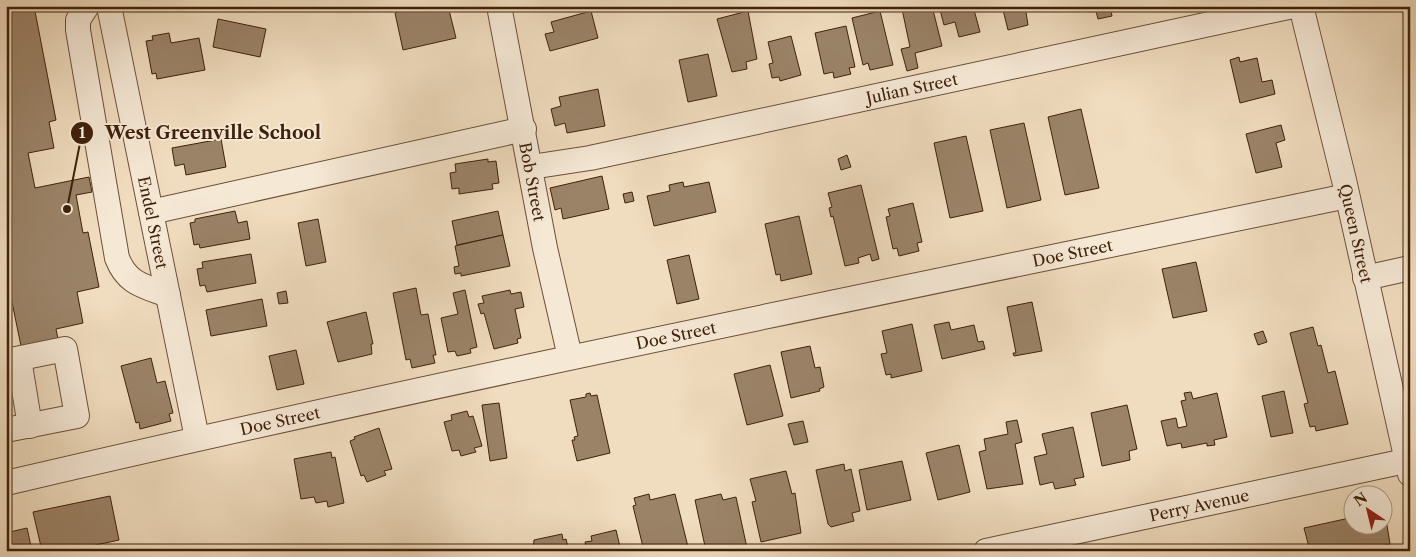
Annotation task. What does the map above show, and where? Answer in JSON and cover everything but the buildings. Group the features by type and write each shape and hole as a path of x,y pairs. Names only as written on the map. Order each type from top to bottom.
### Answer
{"street":[{"path":"87,6 78,20 78,30 117,258 123,272 134,281 168,295"},
{"name":"Endel Street","path":"109,6 197,438"},
{"name":"Bob Street","path":"499,6 524,129 545,248 570,357"},
{"name":"Julian Street","path":"531,167 590,158 1292,6"},
{"name":"Queen Street","path":"1301,6 1409,465"},
{"path":"151,212 524,129"},
{"name":"Doe Street","path":"6,483 197,438 570,357 1347,196"},
{"path":"1365,278 1410,268"},
{"path":"6,430 30,426 77,416 66,349 13,360 30,426"},
{"name":"Perry Avenue","path":"986,551 1409,465"}],"place":[{"name":"West Greenville School","path":"67,209"}]}
